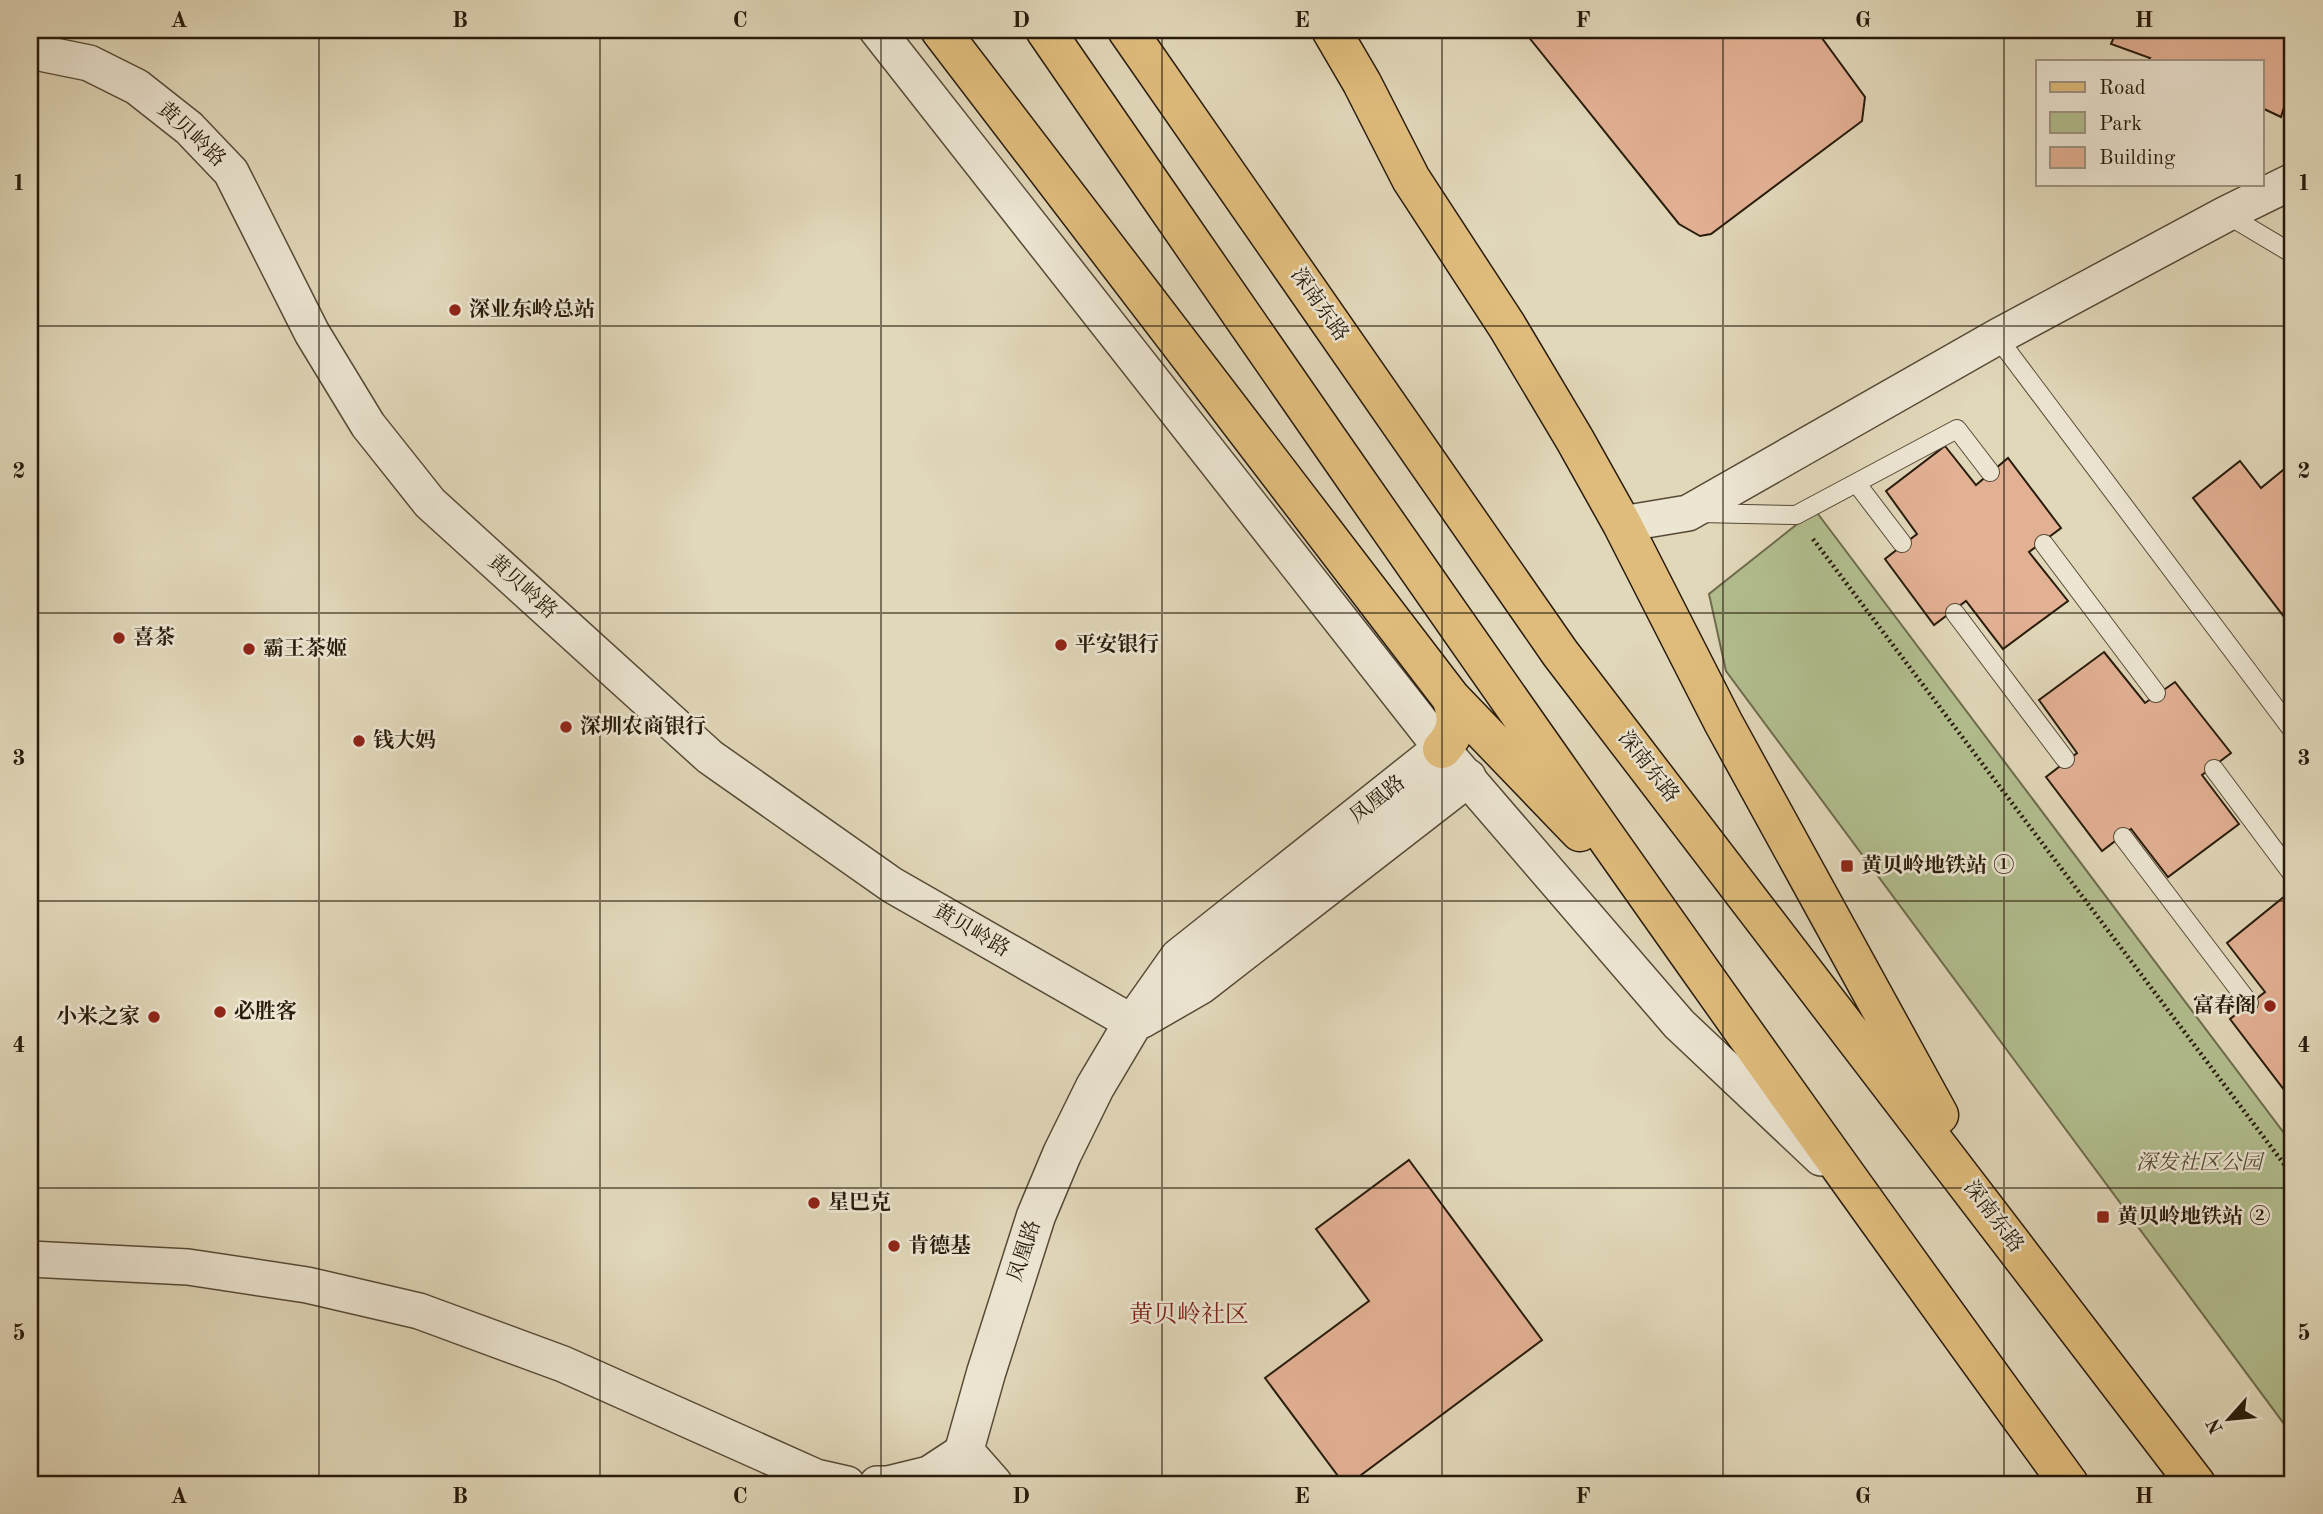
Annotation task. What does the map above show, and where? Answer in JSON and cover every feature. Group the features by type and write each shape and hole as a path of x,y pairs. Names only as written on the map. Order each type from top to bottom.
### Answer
{"main road":[{"path":"940,30 1451,698 1663,919"},
{"path":"1045,30 1663,919 2069,1484"},
{"name":"深南东路","path":"1127,30 1560,653 2196,1484"},
{"path":"1331,30 1362,83 1411,179 1507,326 1622,524 1723,722 1999,1225"},
{"path":"1442,750 1452,738 1456,726 1456,712 1451,698"}],"street":[{"path":"877,30 1442,750 1679,1024 1856,1191"},
{"name":"黄贝岭路","path":"30,51 89,63 137,88 189,128 231,172 312,333 368,425 430,503 710,757 892,886 1133,1023"},
{"path":"1622,524 1688,513 1997,337 2293,181"},
{"name":"凤凰路","path":"964,1451 1036,1216 1062,1154 1090,1098 1133,1023 1179,958 1442,750"},
{"name":"凤凰路","path":"1133,1023 1200,985 1467,778"},
{"path":"30,1259 188,1267 307,1285 419,1311 563,1364 828,1482"},
{"path":"877,1484 929,1474 964,1451 993,1484"}],"lane":[{"path":"2226,214 2293,254"},
{"path":"1997,337 2293,731"},
{"path":"1688,513 1796,515 1957,429 1990,472"},
{"path":"1857,484 1902,543"},
{"path":"2044,544 2156,693"},
{"path":"1955,613 2065,759"},
{"path":"2214,769 2293,875"},
{"path":"2123,837 2249,1003"}],"path":[{"path":"1796,515 2293,1175"}],"green space":[{"name":"深发社区公园","path":"1815,510 2293,1145 2293,1436 1726,671 1709,594"}],"building":[{"path":"1523,30 1816,30 1865,97 1862,121 1711,234 1700,236 1679,224"},
{"path":"2117,30 2293,30 2293,107 2285,104 2281,117 2264,109 2264,60 2149,60 2150,58 2111,44"},
{"path":"1945,446 1976,485 2008,458 2061,528 2029,552 2068,601 2003,649 1966,601 1934,625 1885,559 1917,534 1886,491"},
{"path":"2240,461 2261,488 2293,462 2293,612 2285,618 2193,498"},
{"path":"2104,652 2145,703 2175,682 2231,753 2202,775 2239,824 2168,877 2131,829 2102,851 2046,777 2077,753 2039,700"},
{"name":"富春阁","path":"2285,896 2293,906 2293,1085 2285,1091 2230,1019 2265,992 2227,943"},
{"path":"1409,1160 1542,1340 1349,1484 1344,1484 1265,1378 1369,1301 1316,1229"}],"place":[{"name":"深业东岭总站","path":"455,310"},
{"name":"喜茶","path":"119,638"},
{"name":"平安银行","path":"1061,645"},
{"name":"霸王茶姬","path":"249,649"},
{"name":"深圳农商银行","path":"566,727"},
{"name":"钱大妈","path":"359,741"},
{"name":"黄贝岭地铁站 ①","path":"1847,866"},
{"name":"富春阁","path":"2270,1006"},
{"name":"必胜客","path":"220,1012"},
{"name":"小米之家","path":"154,1017"},
{"name":"星巴克","path":"814,1203"},
{"name":"黄贝岭地铁站 ②","path":"2103,1217"},
{"name":"肯德基","path":"894,1246"}],"district":[{"name":"黄贝岭社区","path":"1189,1316"}]}
